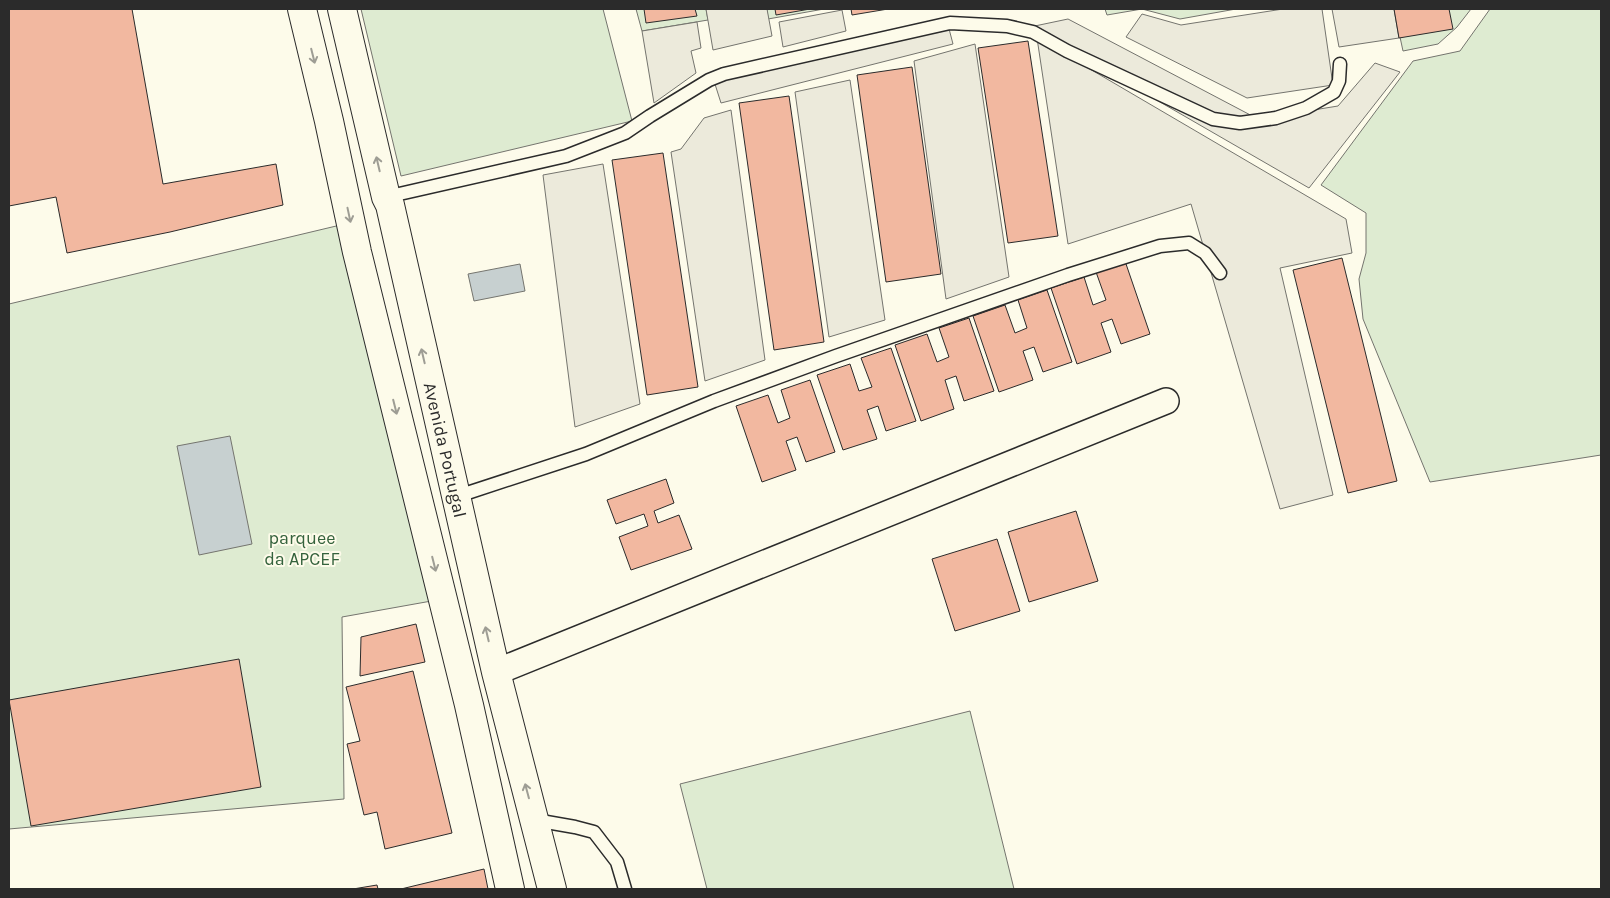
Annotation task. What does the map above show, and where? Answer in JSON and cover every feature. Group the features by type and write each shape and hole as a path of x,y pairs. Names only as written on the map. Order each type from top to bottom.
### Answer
{"street":[{"name":"Avenida Portugal","path":"302,9 330,121 357,252 469,705 510,889"},
{"name":"Avenida Portugal","path":"342,9 386,197 392,215 496,672 552,889"},
{"path":"496,672 1166,401"}],"lane":[{"path":"386,197 566,156 625,133 709,80 724,74 950,23 1007,26 1032,32 1067,51 1212,119 1240,123 1276,118 1306,108 1334,92 1339,81 1340,64"},
{"path":"455,496 586,454 714,401 890,337 1068,275 1160,246 1189,243 1205,253 1220,273"},
{"path":"535,820 594,832 617,862 625,889"}],"green space":[{"path":"361,9 603,9 632,121 401,176"},
{"path":"636,9 706,9 708,20 642,31"},
{"path":"767,9 824,9 768,19"},
{"path":"1105,9 1142,9 1107,15"},
{"path":"1142,9 1236,9 1180,19"},
{"path":"1394,9 1471,9 1457,27 1438,44 1403,51"},
{"path":"1490,9 1601,9 1601,455 1430,482 1363,319 1359,279 1366,253 1366,213 1321,185 1413,61 1460,51"},
{"name":"parquee da APCEF","path":"353,222 437,600 342,617 344,799 9,829 9,304"},
{"path":"970,711 1014,889 707,889 680,784"}],"shaded area":[{"path":"706,9 767,9 772,36 713,50"},
{"path":"1283,9 1322,9 1333,85 1247,98 1126,37 1142,14 1181,25"},
{"path":"1332,9 1394,9 1399,38 1339,47"},
{"path":"842,10 846,31 783,47 779,22"},
{"path":"1068,19 1258,119 1338,106 1375,63 1400,72 1309,188 1030,27"},
{"path":"697,22 701,48 691,51 696,73 654,103 642,31"},
{"path":"948,25 953,44 721,103 714,81"},
{"path":"1037,38 1346,219 1352,253 1280,268 1333,495 1280,509 1191,204 1068,244"},
{"path":"975,44 1009,277 946,299 914,61"},
{"path":"850,80 885,320 829,337 795,92"},
{"path":"731,110 765,360 705,381 671,152 681,149 704,118"},
{"path":"603,164 640,404 575,427 543,175"},
{"path":"520,264 525,291 474,301 468,274"},
{"path":"230,436 252,544 199,555 177,446"}],"building":[{"path":"9,9 132,9 163,184 276,164 283,205 170,232 67,253 56,197 9,206"},
{"path":"644,9 695,9 697,16 646,23"},
{"path":"775,9 810,9 776,15"},
{"path":"851,9 888,9 852,15"},
{"path":"1394,9 1449,9 1453,29 1399,38"},
{"path":"1028,41 1058,236 1008,243 978,48"},
{"path":"912,67 941,274 886,282 857,75"},
{"path":"789,96 824,342 774,350 739,103"},
{"path":"663,153 698,387 647,395 612,160"},
{"path":"1342,258 1397,481 1348,493 1293,270"},
{"path":"1125,261 1150,334 1121,344 1112,319 1101,323 1111,352 1077,364 1051,288 1084,277 1093,305 1106,300 1096,272"},
{"path":"1047,290 1072,362 1043,372 1034,347 1023,351 1033,380 999,392 973,316 1005,305 1015,333 1027,328 1018,300"},
{"path":"969,318 994,391 964,401 956,376 945,380 954,409 921,421 895,345 927,334 937,362 949,357 939,328"},
{"path":"891,348 916,421 886,431 878,406 867,410 877,439 843,450 817,375 850,364 859,391 872,387 861,358"},
{"path":"810,380 835,452 806,462 797,437 786,441 796,470 762,482 736,406 768,395 778,423 790,418 781,390"},
{"path":"666,479 674,503 654,511 658,523 679,515 692,549 631,570 619,537 648,526 644,514 616,524 607,500"},
{"path":"1076,511 1098,581 1029,602 1008,532"},
{"path":"997,539 1020,611 955,631 932,559"},
{"path":"416,624 425,662 360,676 361,637"},
{"path":"239,659 261,787 31,826 9,700"},
{"path":"413,671 452,833 385,849 377,812 364,815 347,744 360,741 346,687"},
{"path":"484,869 488,889 401,889"},
{"path":"377,885 378,889 353,889"}]}
